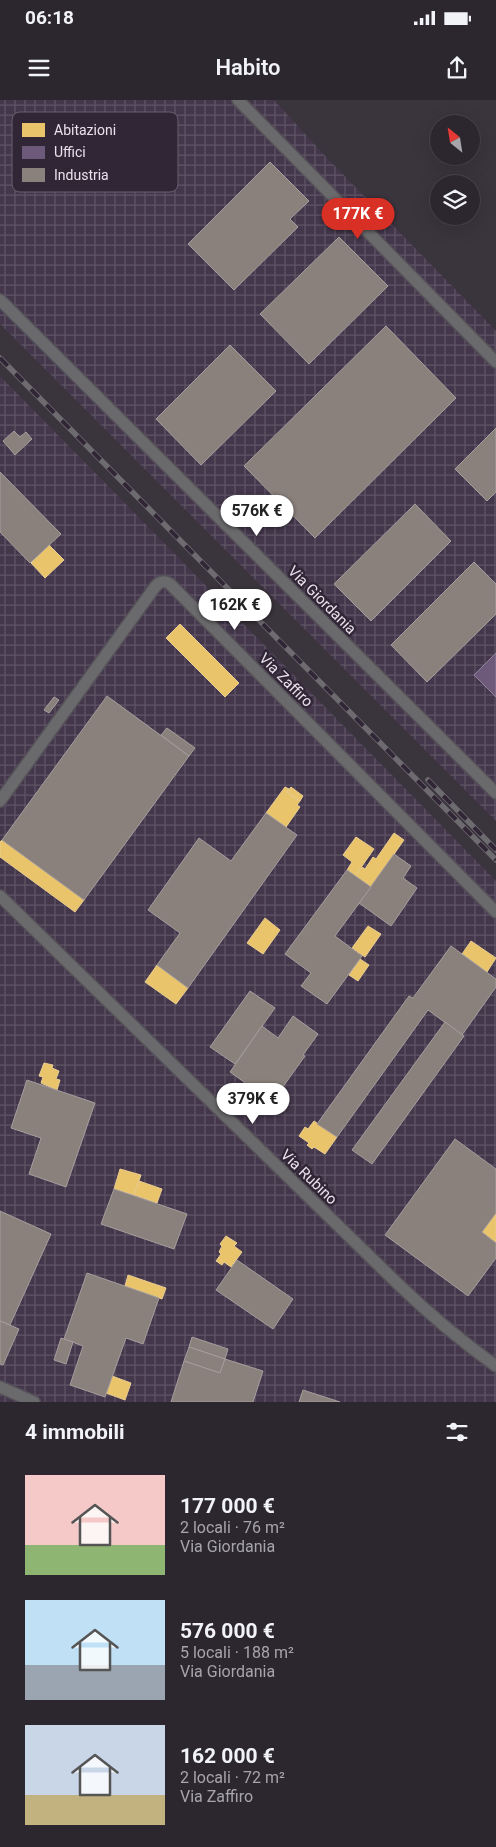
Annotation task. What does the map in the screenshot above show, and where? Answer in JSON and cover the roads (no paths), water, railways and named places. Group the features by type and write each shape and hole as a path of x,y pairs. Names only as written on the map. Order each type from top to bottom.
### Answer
{"street":[{"path":"238,100 496,362"},
{"name":"Via Giordania","path":"0,300 496,793"},
{"name":"Via Zaffiro","path":"0,801 155,587 164,581 170,584 496,912"},
{"name":"Via Rubino","path":"0,896 398,1284 430,1314 496,1366"},
{"path":"0,1387 34,1402"}],"railway":[{"path":"0,358 496,860"},
{"path":"428,780 496,850"}]}
